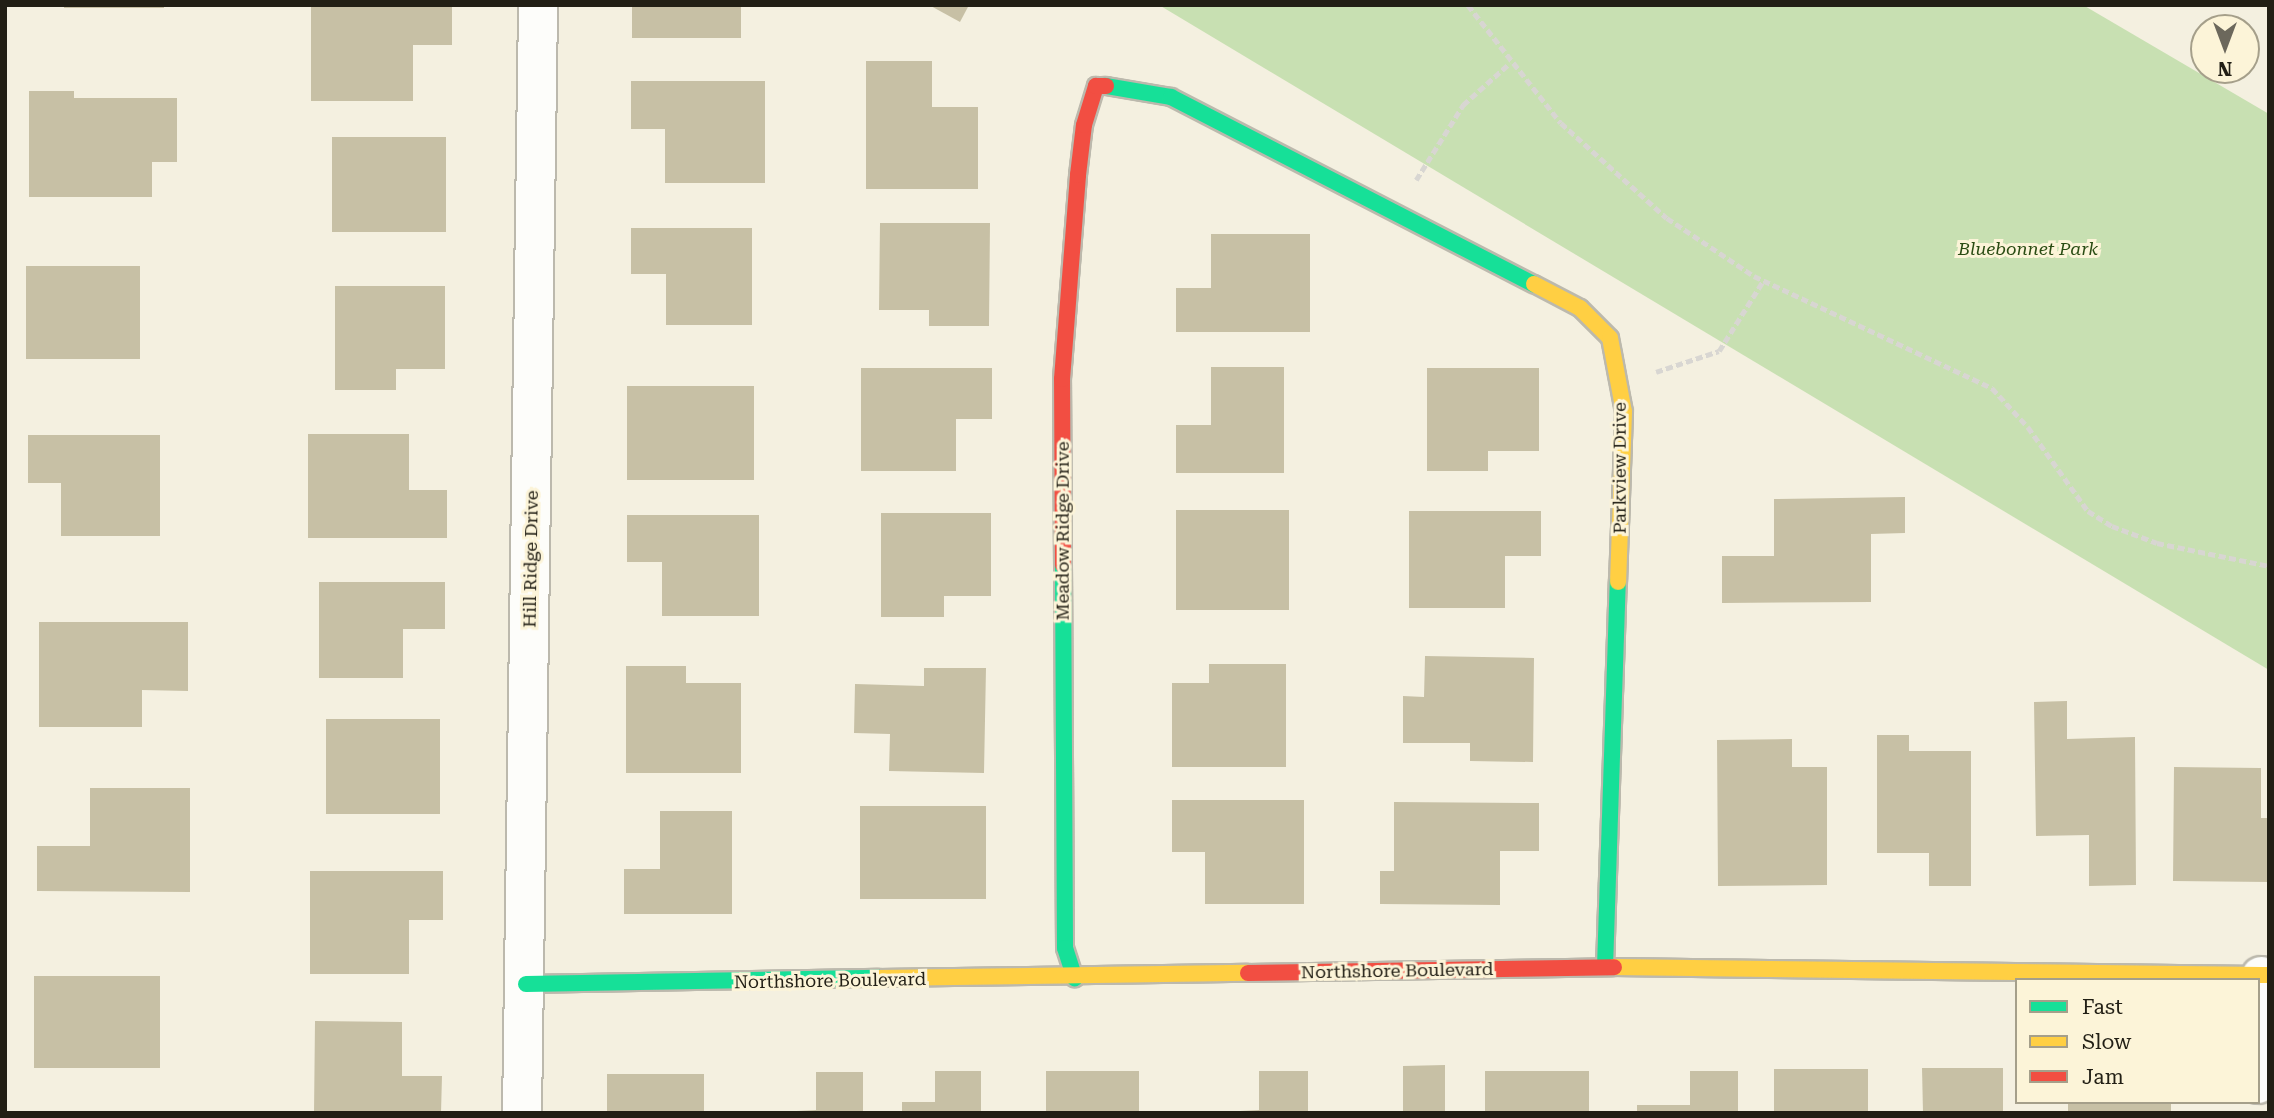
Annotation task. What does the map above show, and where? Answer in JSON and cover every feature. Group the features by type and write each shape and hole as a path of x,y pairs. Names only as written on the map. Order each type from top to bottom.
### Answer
{"street":[{"name":"Hill Ridge Drive","path":"522,1113 526,984 538,5"},
{"name":"Parkview Drive","path":"1096,86 1130,87 1171,97 1580,307 1610,338 1624,412 1605,967"},
{"name":"Meadow Ridge Drive","path":"1075,978 1066,948 1062,379 1078,175 1084,125 1096,86"},
{"name":"Northshore Boulevard","path":"526,984 1075,978 1605,967 2265,976"},
{"path":"2260,1053 2265,976"}],"path":[{"path":"1468,5 1510,63 1561,123 1667,218 1763,281 1992,388 2028,427 2088,510 2112,526 2157,543 2269,566"},
{"path":"1399,215 1443,132 1488,79 1510,63"},
{"path":"1619,385 1719,351 1763,281"}],"green space":[{"name":"Bluebonnet Park","path":"1159,5 2083,5 2190,68 2190,84 2218,84 2269,114 2269,670"}],"building":[{"path":"64,5 164,5 164,8 64,8"},
{"path":"311,5 452,5 452,45 413,45 413,101 311,101"},
{"path":"632,5 741,5 741,38 632,38"},
{"path":"929,5 969,5 960,22"},
{"path":"866,61 932,61 932,107 978,107 978,189 866,189"},
{"path":"631,81 765,81 765,183 665,183 665,129 631,129"},
{"path":"29,91 74,91 74,98 177,98 177,162 152,162 152,197 29,197"},
{"path":"332,137 446,137 446,232 332,232"},
{"path":"880,223 990,223 989,326 929,326 929,310 879,310"},
{"path":"631,228 752,228 752,325 666,325 666,274 631,274"},
{"path":"1211,234 1310,234 1310,332 1176,332 1176,288 1211,288"},
{"path":"26,266 140,266 140,359 26,359"},
{"path":"335,286 445,286 445,369 396,369 396,390 335,390"},
{"path":"1211,367 1284,367 1284,473 1176,473 1176,425 1211,425"},
{"path":"861,368 992,368 992,419 956,419 956,471 861,471"},
{"path":"1427,368 1539,368 1539,451 1488,451 1488,471 1427,471"},
{"path":"627,386 754,386 754,480 627,480"},
{"path":"308,434 409,434 409,490 447,490 447,538 308,538"},
{"path":"28,435 160,435 160,536 61,536 61,483 28,483"},
{"path":"1905,497 1905,533 1871,534 1871,602 1722,603 1722,556 1774,556 1774,499"},
{"path":"1176,510 1289,510 1289,610 1176,610"},
{"path":"1409,511 1541,511 1541,556 1505,556 1505,608 1409,608"},
{"path":"881,513 991,513 991,596 944,596 944,617 881,617"},
{"path":"627,515 759,515 759,616 662,616 662,562 627,562"},
{"path":"319,582 445,582 445,629 403,629 403,678 319,678"},
{"path":"39,622 188,622 188,691 142,690 142,727 39,727"},
{"path":"1425,656 1534,658 1533,762 1470,761 1470,743 1403,743 1403,696 1424,697"},
{"path":"1209,664 1286,664 1286,767 1172,767 1172,683 1209,683"},
{"path":"626,666 686,666 686,683 741,683 741,773 626,773"},
{"path":"924,668 986,668 984,773 889,771 890,734 854,733 855,684 924,686"},
{"path":"2067,701 2067,739 2135,737 2136,885 2089,886 2089,835 2036,836 2034,702"},
{"path":"326,719 440,719 440,814 326,814"},
{"path":"1877,735 1909,735 1909,751 1971,751 1971,886 1929,886 1929,853 1877,853"},
{"path":"1792,739 1792,767 1827,767 1827,885 1718,886 1717,740"},
{"path":"2174,767 2261,768 2261,818 2269,818 2269,882 2173,881"},
{"path":"90,788 190,788 190,892 37,891 37,846 90,846"},
{"path":"1172,800 1304,800 1304,904 1205,904 1205,852 1172,852"},
{"path":"1394,802 1539,803 1539,851 1500,851 1500,905 1380,904 1380,871 1394,871"},
{"path":"860,806 986,806 986,899 860,899"},
{"path":"660,811 732,811 732,914 624,914 624,869 660,869"},
{"path":"310,871 443,871 443,920 409,920 409,974 310,974"},
{"path":"34,976 160,976 160,1068 34,1068"},
{"path":"315,1021 402,1022 402,1076 442,1076 441,1113 314,1113"},
{"path":"1445,1065 1445,1113 1403,1113 1403,1066"},
{"path":"1922,1068 2003,1068 2003,1113 1923,1113"},
{"path":"1774,1069 1868,1069 1868,1113 1774,1113"},
{"path":"935,1071 981,1071 981,1113 902,1113 902,1102 935,1102"},
{"path":"1046,1071 1139,1071 1139,1113 1046,1113"},
{"path":"1259,1071 1308,1071 1308,1113 1202,1113 1259,1110"},
{"path":"1485,1071 1589,1071 1589,1113 1485,1113"},
{"path":"1690,1071 1738,1071 1738,1113 1637,1113 1637,1105 1690,1105"},
{"path":"816,1072 863,1072 863,1113 759,1113 816,1110"},
{"path":"607,1074 704,1074 704,1113 607,1113"},
{"path":"2068,1104 2171,1104 2171,1113 2068,1113"}],"traffic: fast":[{"path":"1106,86 1171,97 1534,284"},
{"path":"1063,565 1065,948 1075,978"},
{"path":"1605,967 1618,582"},
{"path":"526,984 879,978"}],"traffic: slow":[{"path":"1534,284 1580,308 1610,338 1624,412 1618,582"},
{"path":"1614,967 2269,975"},
{"path":"879,978 1248,973"}],"traffic: jam":[{"path":"1063,565 1062,379 1078,175 1084,125 1096,86 1106,86"},
{"path":"1248,973 1614,967"}]}
